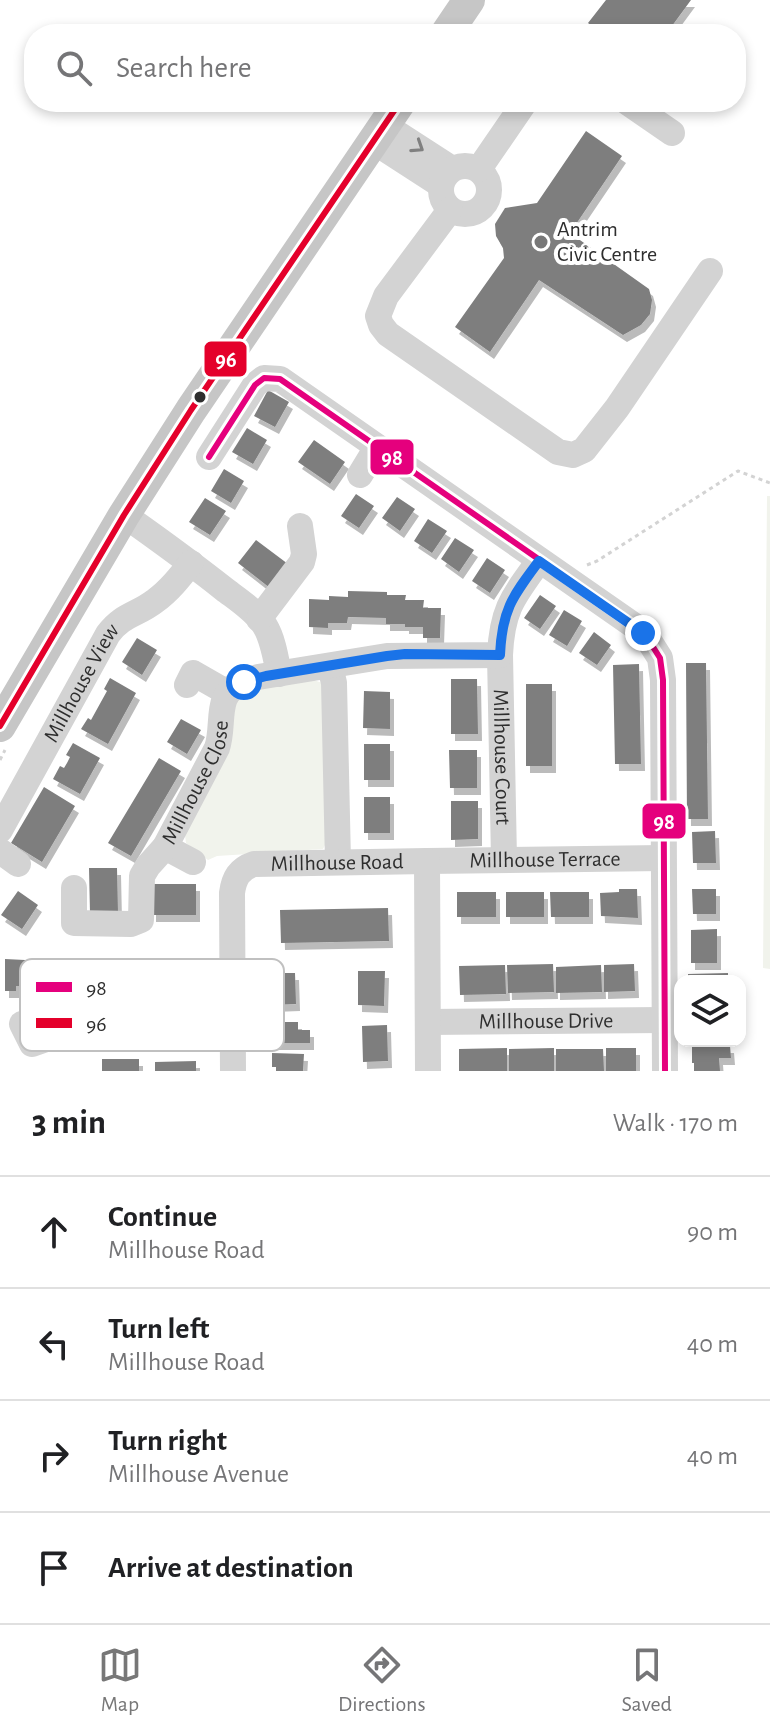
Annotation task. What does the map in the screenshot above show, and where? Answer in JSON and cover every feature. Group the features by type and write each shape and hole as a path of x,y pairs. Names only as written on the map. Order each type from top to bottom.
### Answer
{"main road":[{"path":"453,24 469,0"},
{"path":"0,726 124,515 191,410 386,123"}],"street":[{"path":"479,169 518,112"},
{"path":"642,112 672,133"},
{"path":"386,123 447,177"},
{"path":"466,165 479,169 488,182 489,197 485,204 473,213 450,210 442,198 447,177 466,165"},
{"path":"450,210 386,296 378,316 381,325 388,334 565,455 584,450 617,408 710,271"},
{"path":"209,457 255,385 268,378 276,378 636,627 648,639 660,658 663,680 665,1071"},
{"path":"360,475 377,447"},
{"path":"124,515 191,563 259,619 271,642 279,674 405,654 500,655 502,629 509,606 539,561"},
{"path":"259,619 302,562 304,554 300,526"},
{"name":"Millhouse View","path":"0,830 108,634 121,619 154,602 191,563"},
{"name":"Millhouse Court","path":"500,655 504,859"},
{"path":"330,666 334,683 338,862"},
{"path":"187,685 193,673 228,693"},
{"name":"Millhouse Close","path":"193,862 165,847 217,748 222,705 228,693 244,682 279,674"},
{"path":"74,888 74,923 131,924 141,920 142,876 165,847"},
{"name":"Millhouse Terrace","path":"427,861 663,858"},
{"name":"Millhouse Road","path":"232,959 233,885 244,867 254,864 427,861 428,1071"},
{"name":"Millhouse Drive","path":"428,1022 664,1020"},
{"name":"Millhouse Road","path":"233,1051 233,1071"}],"path":[{"path":"566,579 576,569 597,561 738,471 770,483"}],"shaded area":[{"path":"767,496 770,496 770,969 763,968"},
{"path":"314,680 322,683 329,837 323,849 217,856 208,860 186,843 184,827 232,699 242,690"}],"building":[{"path":"606,0 691,0 673,24 588,23"},
{"name":"Antrim Civic Centre","path":"586,131 622,156 570,233 649,289 652,300 650,314 641,325 623,335 539,280 490,352 455,327 504,258 495,224 505,208 537,203"},
{"path":"268,390 289,402 275,427 254,416"},
{"path":"247,428 267,440 253,464 232,452"},
{"path":"314,440 345,462 330,484 298,462"},
{"path":"224,469 244,481 231,503 211,491"},
{"path":"356,494 374,506 359,528 341,516"},
{"path":"397,497 415,509 400,531 382,518"},
{"path":"205,498 226,511 210,535 189,522"},
{"path":"428,519 447,531 432,553 414,541"},
{"path":"455,538 474,550 459,572 441,559"},
{"path":"256,540 288,564 270,588 238,563"},
{"path":"487,558 505,570 490,593 472,581"},
{"path":"348,591 406,595 405,600 424,600 423,608 441,608 440,638 423,638 423,627 386,624 386,618 348,617 347,623 328,623 328,628 309,627 309,599 348,597"},
{"path":"540,595 556,606 540,629 524,618"},
{"path":"564,610 582,621 567,646 549,635"},
{"path":"594,632 611,645 597,665 579,653"},
{"path":"137,638 157,650 142,675 122,662"},
{"path":"686,663 706,663 708,819 687,819"},
{"path":"639,664 641,764 615,764 613,665"},
{"path":"110,678 136,693 108,744 81,729 88,718 91,720 107,691 104,689"},
{"path":"451,679 477,679 478,734 451,734"},
{"path":"526,684 552,684 552,766 526,766"},
{"path":"364,691 390,692 390,729 363,728"},
{"path":"181,719 201,730 187,754 167,742"},
{"path":"73,743 100,758 80,794 53,779 60,766 64,768 67,763 70,757 66,755"},
{"path":"364,744 390,744 390,780 364,780"},
{"path":"449,750 477,750 477,788 450,788"},
{"path":"159,758 181,771 131,856 108,843"},
{"path":"44,787 75,806 42,862 11,843"},
{"path":"364,797 390,797 390,833 364,833"},
{"path":"451,801 478,801 478,839 451,840"},
{"path":"715,831 716,863 693,863 692,832"},
{"path":"89,868 117,868 118,913 90,913"},
{"path":"152,884 196,884 196,915 152,915"},
{"path":"619,889 637,889 638,918 601,916 600,893 619,892"},
{"path":"692,889 716,889 716,914 693,914"},
{"path":"18,891 38,905 22,929 1,915"},
{"path":"457,892 496,892 496,917 457,917"},
{"path":"506,892 544,892 544,917 506,917"},
{"path":"550,892 589,892 589,917 551,917"},
{"path":"388,908 389,941 281,943 280,910"},
{"path":"717,929 717,963 691,963 691,930"},
{"path":"5,959 20,960 20,986 16,986 16,991 5,991"},
{"path":"553,964 554,992 508,993 507,965"},
{"path":"634,964 635,991 604,992 604,965"},
{"path":"505,965 506,994 460,995 459,966"},
{"path":"601,965 602,992 556,993 556,967"},
{"path":"358,971 385,971 384,1006 358,1005"},
{"path":"284,973 295,973 296,1004 284,1004"},
{"path":"728,973 728,975 688,975"},
{"path":"284,1022 298,1022 298,1030 310,1030 310,1043 284,1043"},
{"path":"387,1025 388,1061 363,1062 362,1026"},
{"path":"692,1047 730,1047 731,1058 719,1058 720,1071 694,1071"},
{"path":"507,1048 507,1071 459,1071 459,1049"},
{"path":"554,1048 554,1071 509,1071 509,1049"},
{"path":"606,1048 636,1048 636,1071 606,1071"},
{"path":"556,1049 603,1049 604,1071 556,1071"},
{"path":"272,1053 304,1054 303,1071 276,1071 276,1067 272,1067"},
{"path":"102,1059 139,1059 139,1071 102,1071"},
{"path":"196,1061 196,1071 155,1071 155,1062"}],"transit line":[{"name":"96","path":"0,726 124,515 191,410 393,112"},
{"name":"98","path":"209,457 255,385 264,378 280,379 636,627 648,639 660,658 663,680 665,1071"}],"place":[{"name":"Antrim Civic Centre","path":"541,242"}],"route":[{"path":"244,682 405,654 500,655 505,614 539,561 643,633"}]}
